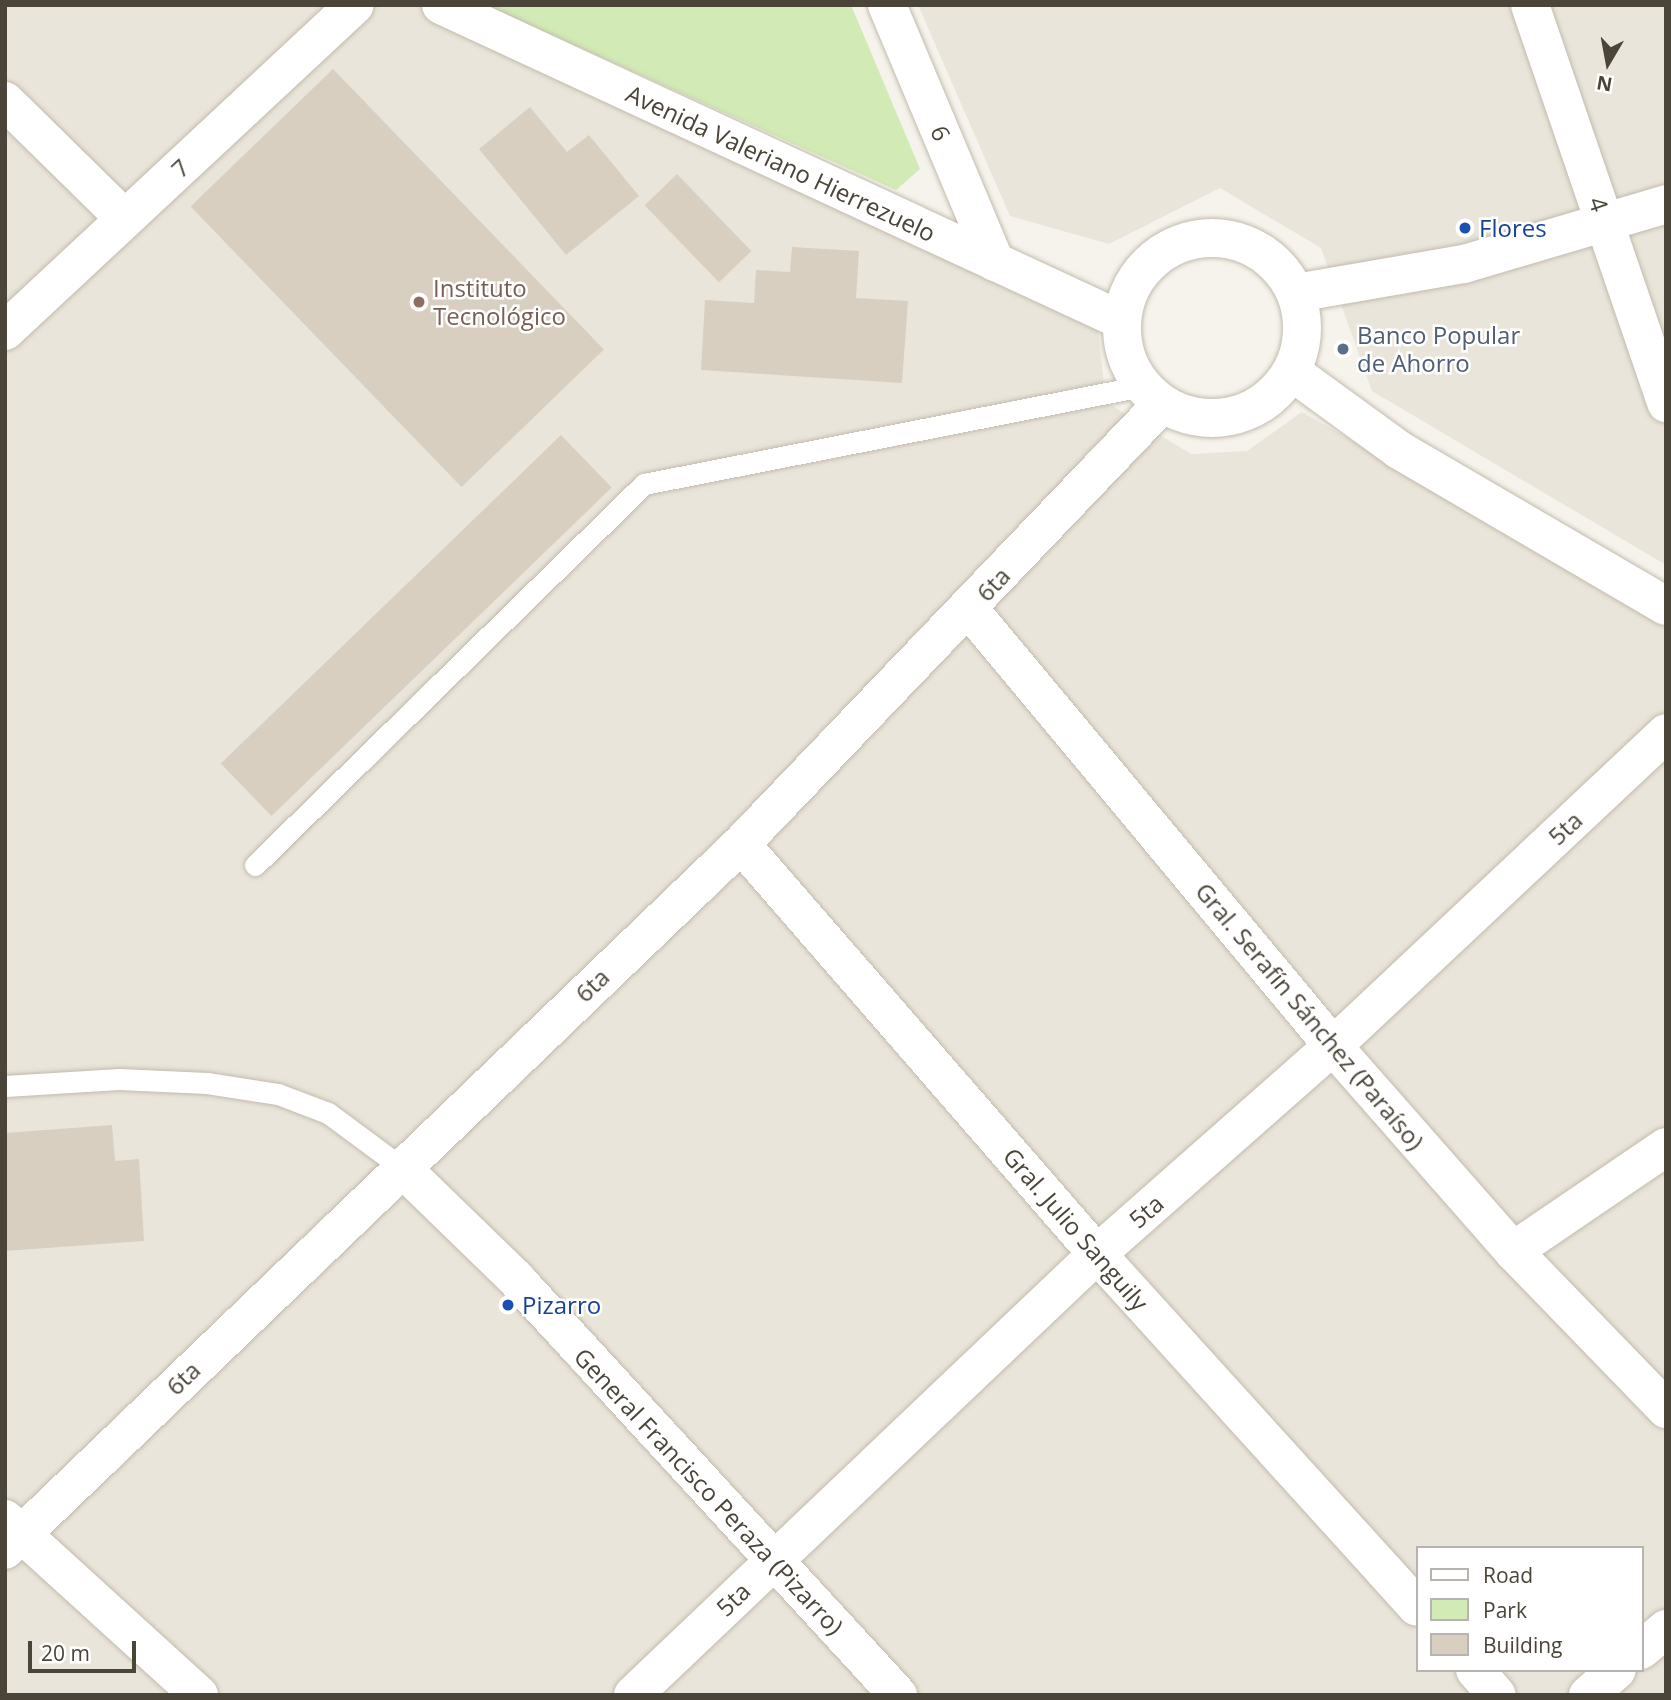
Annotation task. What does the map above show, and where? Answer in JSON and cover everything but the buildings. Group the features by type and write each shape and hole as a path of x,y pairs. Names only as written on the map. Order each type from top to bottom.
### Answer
{"street":[{"name":"7","path":"5,331 354,5"},
{"name":"Avenida Valeriano Hierrezuelo","path":"441,5 1121,320"},
{"name":"6","path":"887,5 995,262"},
{"name":"4","path":"1530,5 1666,403"},
{"path":"5,101 125,219"},
{"path":"1296,293 1464,264 1666,204"},
{"path":"1200,238 1241,240 1263,252 1296,293 1303,328 1292,372 1266,401 1230,417 1197,417 1152,395 1122,345 1121,320 1128,292 1141,272 1176,245 1200,238"},
{"path":"1292,372 1399,450 1666,606"},
{"name":"6ta","path":"11,1534 740,844 970,610 1152,395"},
{"name":"Gral. Serafín Sánchez (Paraíso)","path":"970,610 1333,1046 1513,1251 1666,1409"},
{"name":"5ta","path":"633,1695 1097,1254 1333,1046 1666,733"},
{"name":"Gral. Julio Sanguily","path":"740,844 1097,1254 1416,1606"},
{"path":"1513,1251 1666,1147"},
{"name":"General Francisco Peraza (Pizarro)","path":"401,1167 516,1279 772,1563 898,1695"},
{"path":"11,1534 198,1695"},
{"path":"1643,1648 1666,1629"},
{"path":"1477,1672 1497,1695"},
{"path":"1588,1695 1615,1672"}],"lane":[{"path":"255,866 644,484 1152,395"},
{"path":"5,1086 119,1079 207,1083 278,1094 328,1113 401,1167"}],"shaded area":[{"path":"5,5 432,5 1098,330 1106,402 1191,454 1247,451 1302,412 1666,618 1666,1695 5,1695"},
{"path":"918,5 1666,5 1666,565 1372,391 1321,248 1220,188 1109,244 1010,216"}],"green space":[{"path":"485,5 851,5 920,169 896,190"}],"place":[{"name":"Flores","path":"1465,228"},
{"name":"Instituto Tecnológico","path":"419,302"},
{"name":"Banco Popular de Ahorro","path":"1343,349"},
{"name":"Pizarro","path":"508,1305"}]}
